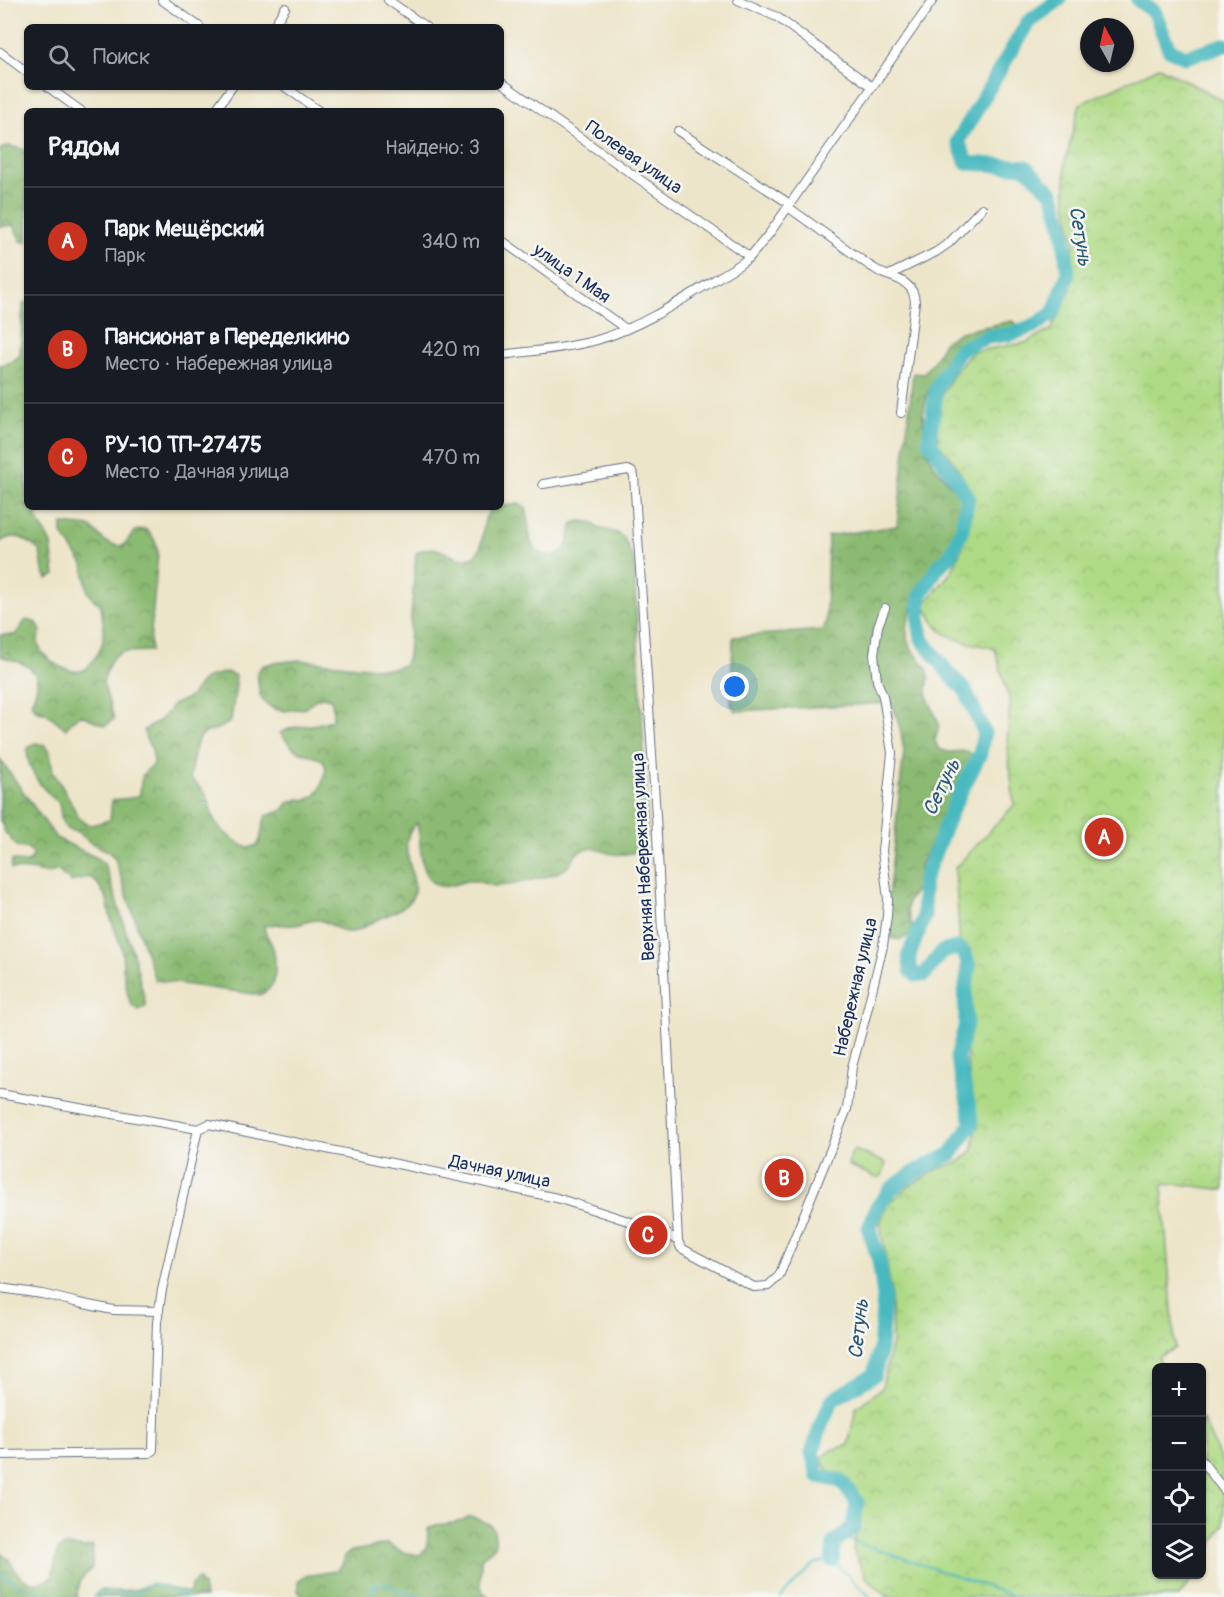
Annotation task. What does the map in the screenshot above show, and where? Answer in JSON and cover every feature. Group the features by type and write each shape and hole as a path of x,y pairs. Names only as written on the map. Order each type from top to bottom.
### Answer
{"street":[{"path":"162,0 196,24"},
{"path":"388,0 422,24"},
{"path":"738,0 777,17 872,87"},
{"path":"504,355 582,344 626,329 651,317 750,257 789,206 933,0"},
{"path":"275,24 285,8"},
{"path":"0,52 24,70"},
{"name":"Полевая улица","path":"504,84 750,257"},
{"path":"52,90 77,108"},
{"path":"217,108 230,90"},
{"path":"289,90 315,108"},
{"path":"678,130 789,206 870,266 907,284 912,289 915,296 901,413"},
{"path":"890,275 949,243 982,208"},
{"name":"улица 1 Мая","path":"504,242 626,329"},
{"name":"Верхняя Набережная улица","path":"543,484 627,470 634,476 656,816 678,1241"},
{"name":"Набережная улица","path":"768,1286 780,1275 847,1109 852,1067 883,946 888,899 882,850 892,753 883,696 877,681 874,654 878,626 885,608"},
{"path":"0,1094 198,1129 157,1322 154,1447 151,1452 0,1455"},
{"name":"Дачная улица","path":"198,1129 209,1124 556,1198 665,1233 678,1241 681,1248 754,1287 768,1286"},
{"path":"0,1288 42,1294 113,1310 159,1311"},
{"path":"1206,1466 1224,1490"}],"green space":[{"path":"1159,67 1224,101 1224,1190 1178,1184 1162,1185 1175,1348 1158,1357 1159,1363 1152,1363 1152,1579 1191,1579 1179,1597 888,1597 866,1577 853,1550 860,1506 845,1479 828,1471 820,1458 836,1448 848,1446 856,1408 882,1388 892,1342 891,1290 880,1223 887,1205 909,1186 940,1168 958,1163 973,1150 976,1125 967,1060 955,868 1014,805 1007,741 1010,703 995,649 948,635 935,623 925,604 952,571 972,514 967,484 938,442 936,419 941,397 955,372 972,352 1025,343 1051,330 1071,289 1074,242 1066,202 1065,162 1080,104"},
{"path":"8,146 24,149 24,242 21,241 13,225 0,227 0,149"},
{"path":"23,304 24,510 36,510 37,518 51,544 55,575 47,579 40,551 35,547 26,540 16,537 0,542 0,365 11,362 20,355"},
{"path":"1012,321 1020,326 974,339 960,346 934,378 923,414 926,449 934,465 962,499 963,508 954,543 918,586 908,621 907,638 910,647 927,668 928,698 939,724 935,741 939,749 948,752 966,751 973,755 973,764 920,866 918,885 908,901 907,910 912,926 910,935 901,939 892,939 886,933 885,927 904,751 892,703 735,711 731,704 733,637 823,630 826,621 828,536 897,526 913,373 923,374 934,361 944,342 960,332"},
{"path":"518,504 526,508 531,543 542,554 552,556 562,551 573,523 591,522 598,528 617,533 624,538 635,564 647,805 646,837 641,847 634,852 622,854 594,848 582,850 560,872 519,883 494,886 472,881 444,887 435,884 426,875 417,823 409,833 407,843 414,886 413,895 408,903 354,932 343,931 317,920 295,925 264,926 274,952 275,973 274,982 260,995 155,980 115,859 108,851 91,843 78,832 68,829 62,822 59,803 37,779 30,765 27,749 35,743 45,745 50,753 53,772 83,822 91,825 110,820 112,800 140,795 142,777 154,764 152,749 144,730 164,717 172,705 190,697 201,682 208,677 226,672 235,675 236,685 231,721 205,733 198,739 190,778 205,794 212,815 222,830 248,848 258,845 266,816 283,810 288,803 298,799 307,800 316,795 326,769 323,760 294,749 280,733 333,719 331,699 321,697 306,708 284,711 266,704 260,695 257,674 262,666 300,660 387,669 405,664 408,656 416,553 435,548 460,559 475,556 480,548 487,514 492,510 504,510 504,507"},
{"path":"62,524 91,527 105,541 117,546 123,546 135,531 145,529 153,537 158,553 151,651 122,652 109,664 103,682 114,719 106,725 81,715 66,729 45,712 37,711 31,703 37,686 34,672 24,664 0,656 0,635 15,635 26,620 37,623 41,631 38,640 42,652 63,668 71,671 84,670 100,650 103,632 101,605 88,592 83,564 62,534"},
{"path":"0,759 56,838 97,858 104,864 136,963 146,1007 138,1010 131,1004 123,968 122,950 110,916 107,898 97,883 90,877 71,882 57,870 49,874 11,869 12,860 29,862 34,854 27,848 16,845 5,832 0,820"},
{"path":"854,1150 886,1163 882,1176 877,1178 848,1165"},
{"path":"1206,1427 1224,1467 1224,1524 1206,1556"},
{"path":"470,1517 487,1523 495,1533 495,1546 481,1559 482,1590 489,1597 304,1597 298,1591 298,1581 305,1576 335,1571 342,1565 344,1556 352,1551 387,1543 402,1552 420,1555 427,1547 428,1529 435,1525 453,1523"},
{"path":"65,1546 84,1548 93,1546 92,1568 81,1579 76,1597 0,1597 0,1553 10,1560 16,1572 23,1578 40,1582 52,1578 58,1550"},
{"path":"198,1579 203,1586 205,1597 94,1597 100,1590 120,1591 138,1589 146,1585 190,1593 191,1585"}],"waterway":[{"name":"Сетунь","path":"832,1560 834,1543 853,1527 857,1502 841,1481 818,1476 812,1453 832,1400 874,1375 880,1349 884,1296 879,1260 869,1229 876,1209 891,1189 909,1176 951,1154 972,1123 957,1058 966,1024 965,992 969,966 964,952 956,948 942,952 924,975 916,975 911,970 909,955 924,917 923,882 952,809 980,754 984,732 965,690 922,639 919,622 920,596 938,567 951,555 962,529 968,497 929,441 937,386 960,349 987,337 1011,334 1036,325 1054,312 1068,275 1063,228 1053,194 1026,167 967,163 958,141 1028,22 1059,0"},
{"name":"Сетунь","path":"1138,0 1155,13 1169,49 1185,57 1224,45"},
{"path":"841,1537 1017,1597"},
{"path":"781,1597 814,1564 832,1560 870,1597"},
{"path":"0,1576 9,1577 21,1587 57,1597"},
{"path":"96,1597 97,1592 138,1593 151,1583 188,1597"},
{"path":"374,1597 372,1586 389,1583 396,1589 421,1597"}],"place":[{"name":"Парк Мещёрский","path":"1104,837"},
{"name":"Пансионат в Переделкино","path":"784,1178"},
{"name":"РУ-10 ТП-27475","path":"648,1235"}]}
